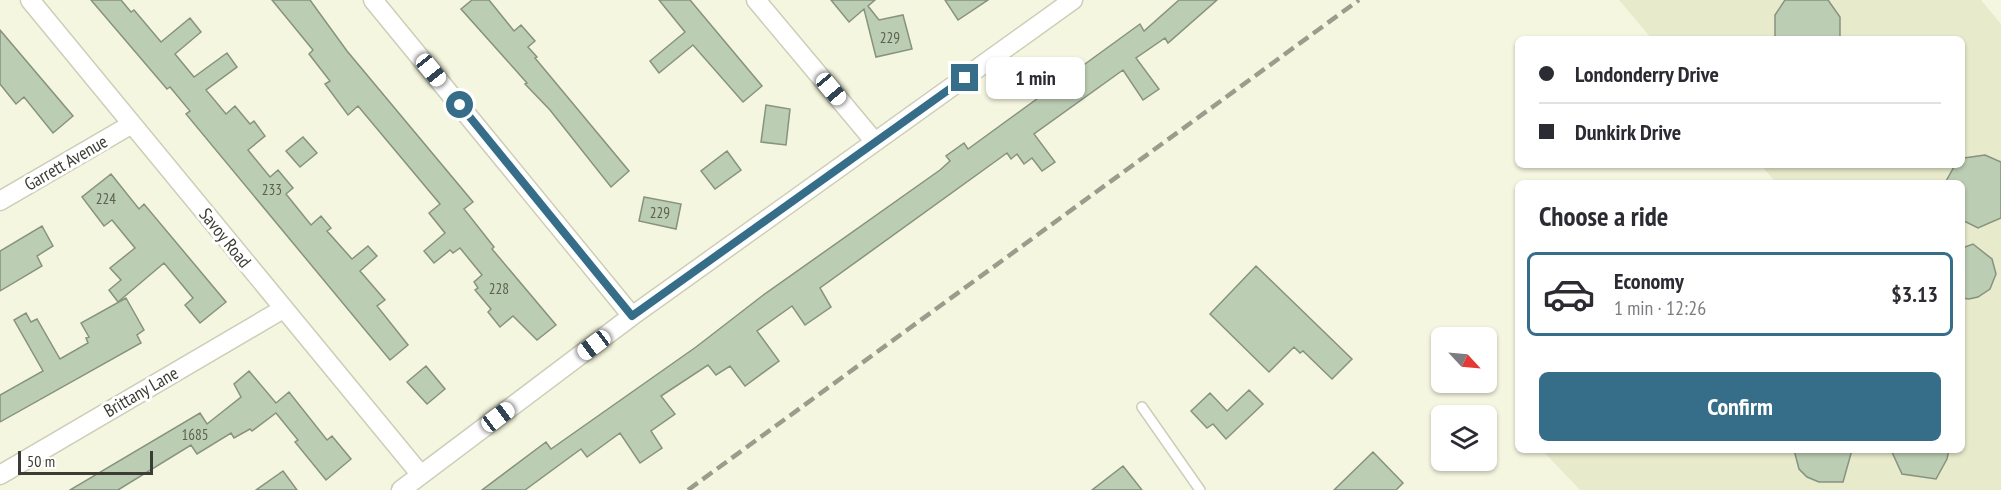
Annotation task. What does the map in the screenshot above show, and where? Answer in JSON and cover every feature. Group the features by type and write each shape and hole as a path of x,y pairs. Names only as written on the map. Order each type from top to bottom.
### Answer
{"street":[{"name":"Savoy Road","path":"30,0 421,475"},
{"path":"373,0 632,316"},
{"path":"756,0 875,142"},
{"path":"401,490 632,316 1073,0"},
{"name":"Garrett Avenue","path":"0,201 132,124"},
{"name":"Brittany Lane","path":"0,475 283,309"}],"lane":[{"path":"1142,407 1200,490"}],"shaded area":[{"path":"1619,0 1981,0 2001,24 2001,490 1580,490 1545,453 1965,453 1965,180 1774,180 1764,168 1965,168 1965,36 1649,36"}],"building":[{"path":"91,0 121,0 131,12 134,10 161,42 190,18 201,32 175,54 194,77 227,53 237,67 206,90 226,114 235,106 250,124 254,121 265,136 248,150 270,177 278,170 293,188 286,194 311,225 321,216 331,228 327,231 352,259 368,246 377,256 360,271 385,300 377,306 408,345 390,360 186,114 190,111 170,87 167,89"},
{"path":"272,0 310,0 347,51 473,202 464,209 494,247 492,249 556,325 537,340 513,316 500,327 488,312 491,309 475,290 478,288 474,282 482,275 460,248 453,253 450,250 434,263 424,251 445,233 429,213 440,204 358,106 348,115 325,84 330,81 309,54 313,50"},
{"path":"472,0 489,0 514,31 521,25 535,41 528,47 537,57 535,58 629,171 611,187 550,110 461,9"},
{"path":"659,0 690,0 762,86 743,102 693,45 659,73 650,61 685,32"},
{"path":"831,0 875,0 868,6 879,20 903,15 912,49 876,57 864,9 849,22"},
{"path":"945,0 988,0 958,20"},
{"path":"1179,0 1217,0 1168,43 1165,38 1136,58 1159,89 1143,100 1123,70 1034,134 1055,162 1042,171 1032,158 1024,164 1017,154 1011,159 1007,153 820,288 831,307 805,325 792,306 757,331 779,361 745,386 730,366 716,375 708,365 661,396 675,414 651,431 662,448 640,463 620,433 587,457 581,449 525,490 482,490 546,442 551,449 696,347 762,296 940,170 950,161 946,156 964,143 968,149 1140,24 1144,31"},
{"path":"1785,0 1828,0 1840,17 1840,36 1775,36 1775,15"},
{"path":"0,30 73,116 53,133 24,97 16,104 0,84"},
{"path":"766,105 790,109 786,145 761,142"},
{"path":"303,137 317,153 300,167 286,151"},
{"path":"727,151 741,170 715,189 701,171"},
{"path":"1985,155 2001,162 2001,218 1978,228 1965,222 1965,180 1947,180 1953,168 1965,168 1965,158"},
{"path":"111,174 139,209 144,204 226,302 200,323 185,305 193,298 164,263 118,302 109,290 121,280 110,268 135,248 112,220 104,226 82,197"},
{"path":"644,197 681,204 676,229 639,221"},
{"path":"42,226 53,246 37,256 42,266 0,291 0,251"},
{"path":"1973,244 1992,259 1996,274 1990,289 1978,297 1969,299 1965,298 1965,247"},
{"path":"1256,266 1352,359 1332,379 1303,351 1300,353 1294,347 1269,372 1210,314"},
{"path":"126,298 144,330 137,335 141,343 0,422 0,395 43,371 14,320 26,313 31,322 37,319 60,359 88,343 86,338 89,337 81,323"},
{"path":"426,366 445,389 427,404 407,382"},
{"path":"249,371 276,403 289,392 327,440 332,436 351,459 326,480 295,442 298,440 276,413 252,431 250,429 234,438 231,433 197,454 191,445 118,490 70,490 200,413 207,424 241,397 234,384"},
{"path":"1249,390 1263,404 1226,439 1213,424 1207,428 1191,411 1210,393 1227,411"},
{"path":"1373,452 1403,483 1396,490 1334,490"},
{"path":"1795,453 1851,453 1843,482 1819,482 1807,477 1799,469"},
{"path":"1892,453 1948,453 1936,479 1902,474"},
{"path":"1123,466 1142,490 1092,490"},
{"path":"283,471 297,490 256,490"}],"railway":[{"path":"688,490 1359,0"}],"route":[{"path":"460,105 632,316 965,78"}]}
